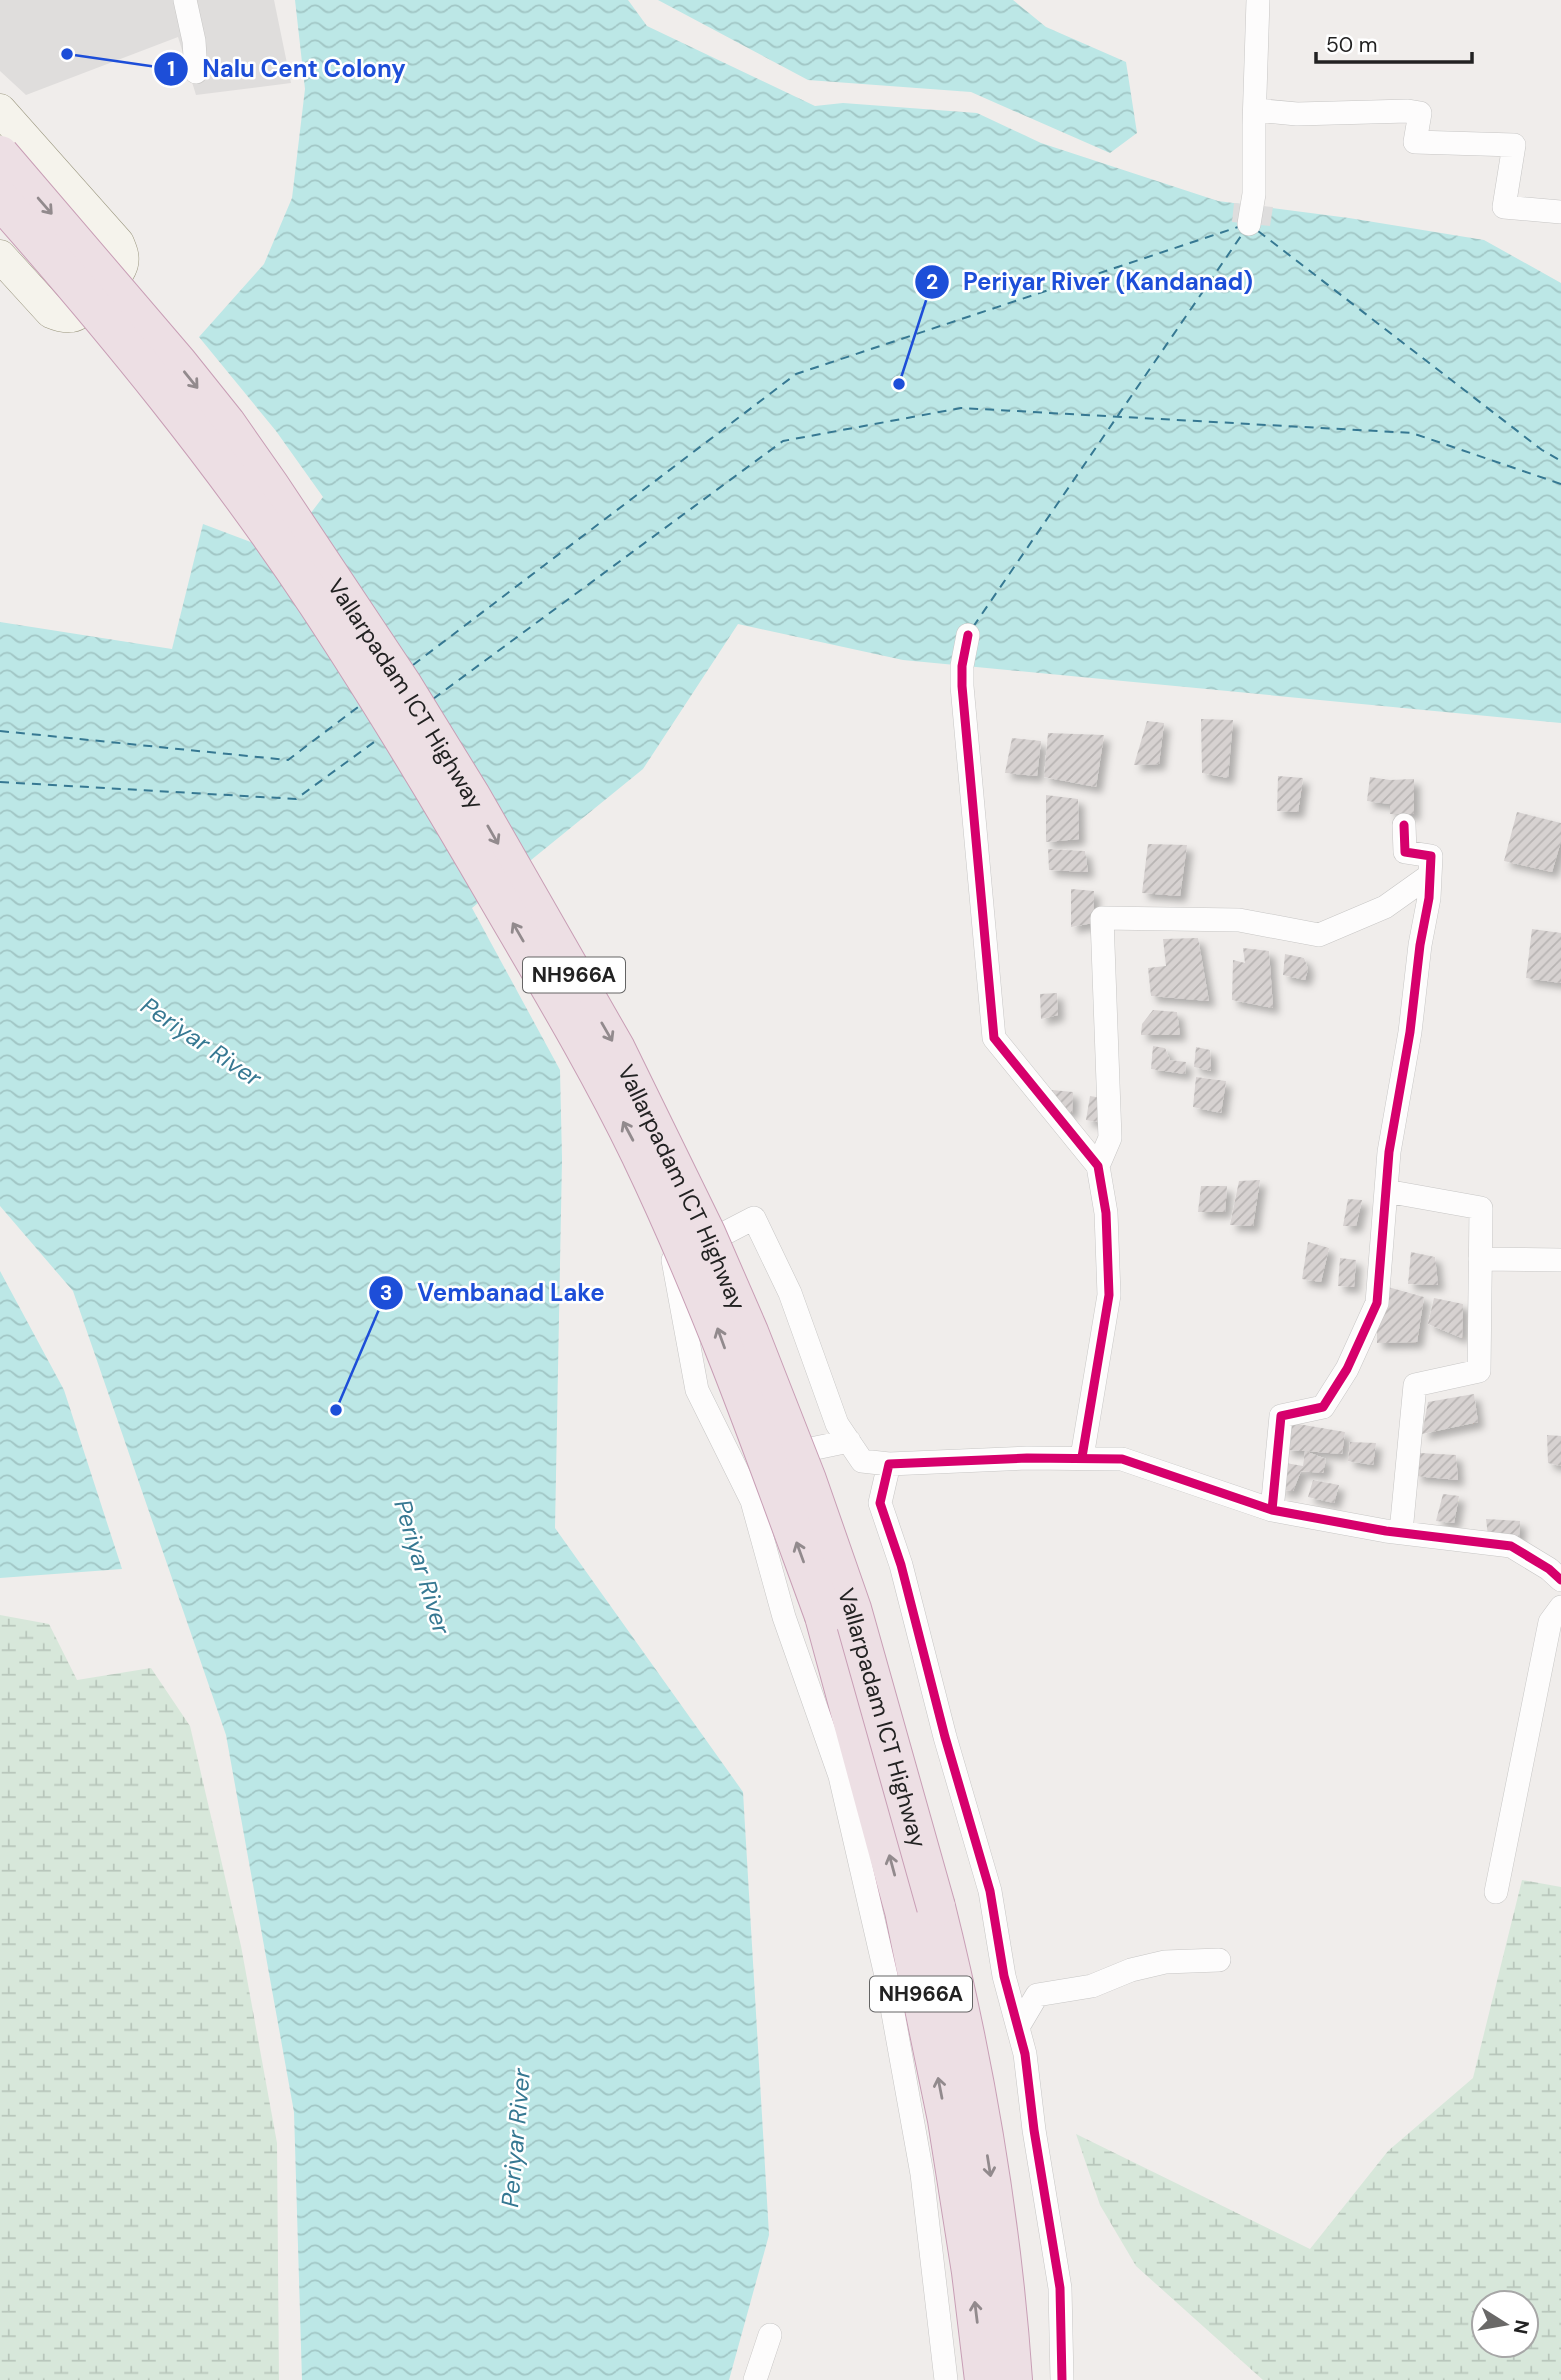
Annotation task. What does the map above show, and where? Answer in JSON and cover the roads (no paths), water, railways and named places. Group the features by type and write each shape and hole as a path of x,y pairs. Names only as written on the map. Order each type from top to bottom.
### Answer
{"highway":[{"name":"Vallarpadam ICT Highway","path":"0,155 226,423 340,587 471,796 616,1049 706,1233 749,1332 807,1480 852,1609 936,1907 960,2004 982,2121 1001,2246 1013,2380"},
{"name":"Vallarpadam ICT Highway","path":"0,199 62,270 230,481 316,602 438,795 566,1014 639,1152 715,1322 824,1616 904,1911 947,2120 971,2272 984,2380"}],"street":[{"path":"186,0 194,41 196,72"},
{"path":"1249,224 1254,194 1258,0"},
{"path":"0,110 118,243 123,261 120,272 82,313 60,316 51,312 0,256"},
{"path":"1255,110 1297,114 1420,113 1415,142 1514,145 1504,207 1561,212"},
{"path":"968,635 962,666 962,686 994,1038 1098,1166 1106,1213 1109,1295 1082,1457"},
{"path":"1272,1510 1281,1416 1324,1407 1347,1369 1377,1303 1389,1152 1429,898 1431,856 1405,852 1404,825"},
{"path":"1098,1166 1110,1138 1102,918 1239,919 1319,935 1385,907 1430,875"},
{"path":"1386,1191 1481,1208 1479,1371 1415,1385 1401,1532"},
{"path":"946,2380 922,2174 887,1980 840,1776 784,1617 752,1502 696,1390 673,1260 754,1218 790,1293 837,1424 862,1461 889,1464 1082,1457 1122,1459 1272,1510 1401,1532 1511,1546 1549,1569 1561,1580"},
{"path":"1480,1259 1561,1260"},
{"path":"734,1465 849,1441"},
{"path":"889,1464 880,1503 901,1565 941,1724 990,1891 1004,1976 1025,2053 1034,2130 1060,2288 1062,2380"},
{"path":"1496,1892 1550,1622 1561,1607"},
{"path":"1018,2027 1037,1995 1092,1986 1132,1970 1165,1962 1219,1960"},
{"path":"755,2380 770,2335"}],"water":[{"name":"Periyar River","path":"295,0 628,0 647,26 815,106 843,103 977,113 1041,143 1218,201 1349,218 1484,240 1561,283 1561,723 903,660 738,624 643,769 472,908 560,1070 562,1159 555,1528 743,1792 769,2235 729,2380 302,2380 294,2112 226,1735 73,1291 0,1206 0,622 172,649 203,524 269,549 304,522 323,497 276,431 199,337 264,264 292,198 305,89"},
{"path":"658,0 1013,0 1046,27 1126,62 1137,133 1110,153 971,92 808,80"},
{"path":"0,1271 64,1390 122,1569 0,1578"}],"place":[{"name":"Nalu Cent Colony","path":"67,54"},
{"name":"Periyar River (Kandanad)","path":"899,384"},
{"name":"Vembanad Lake","path":"336,1410"}]}
